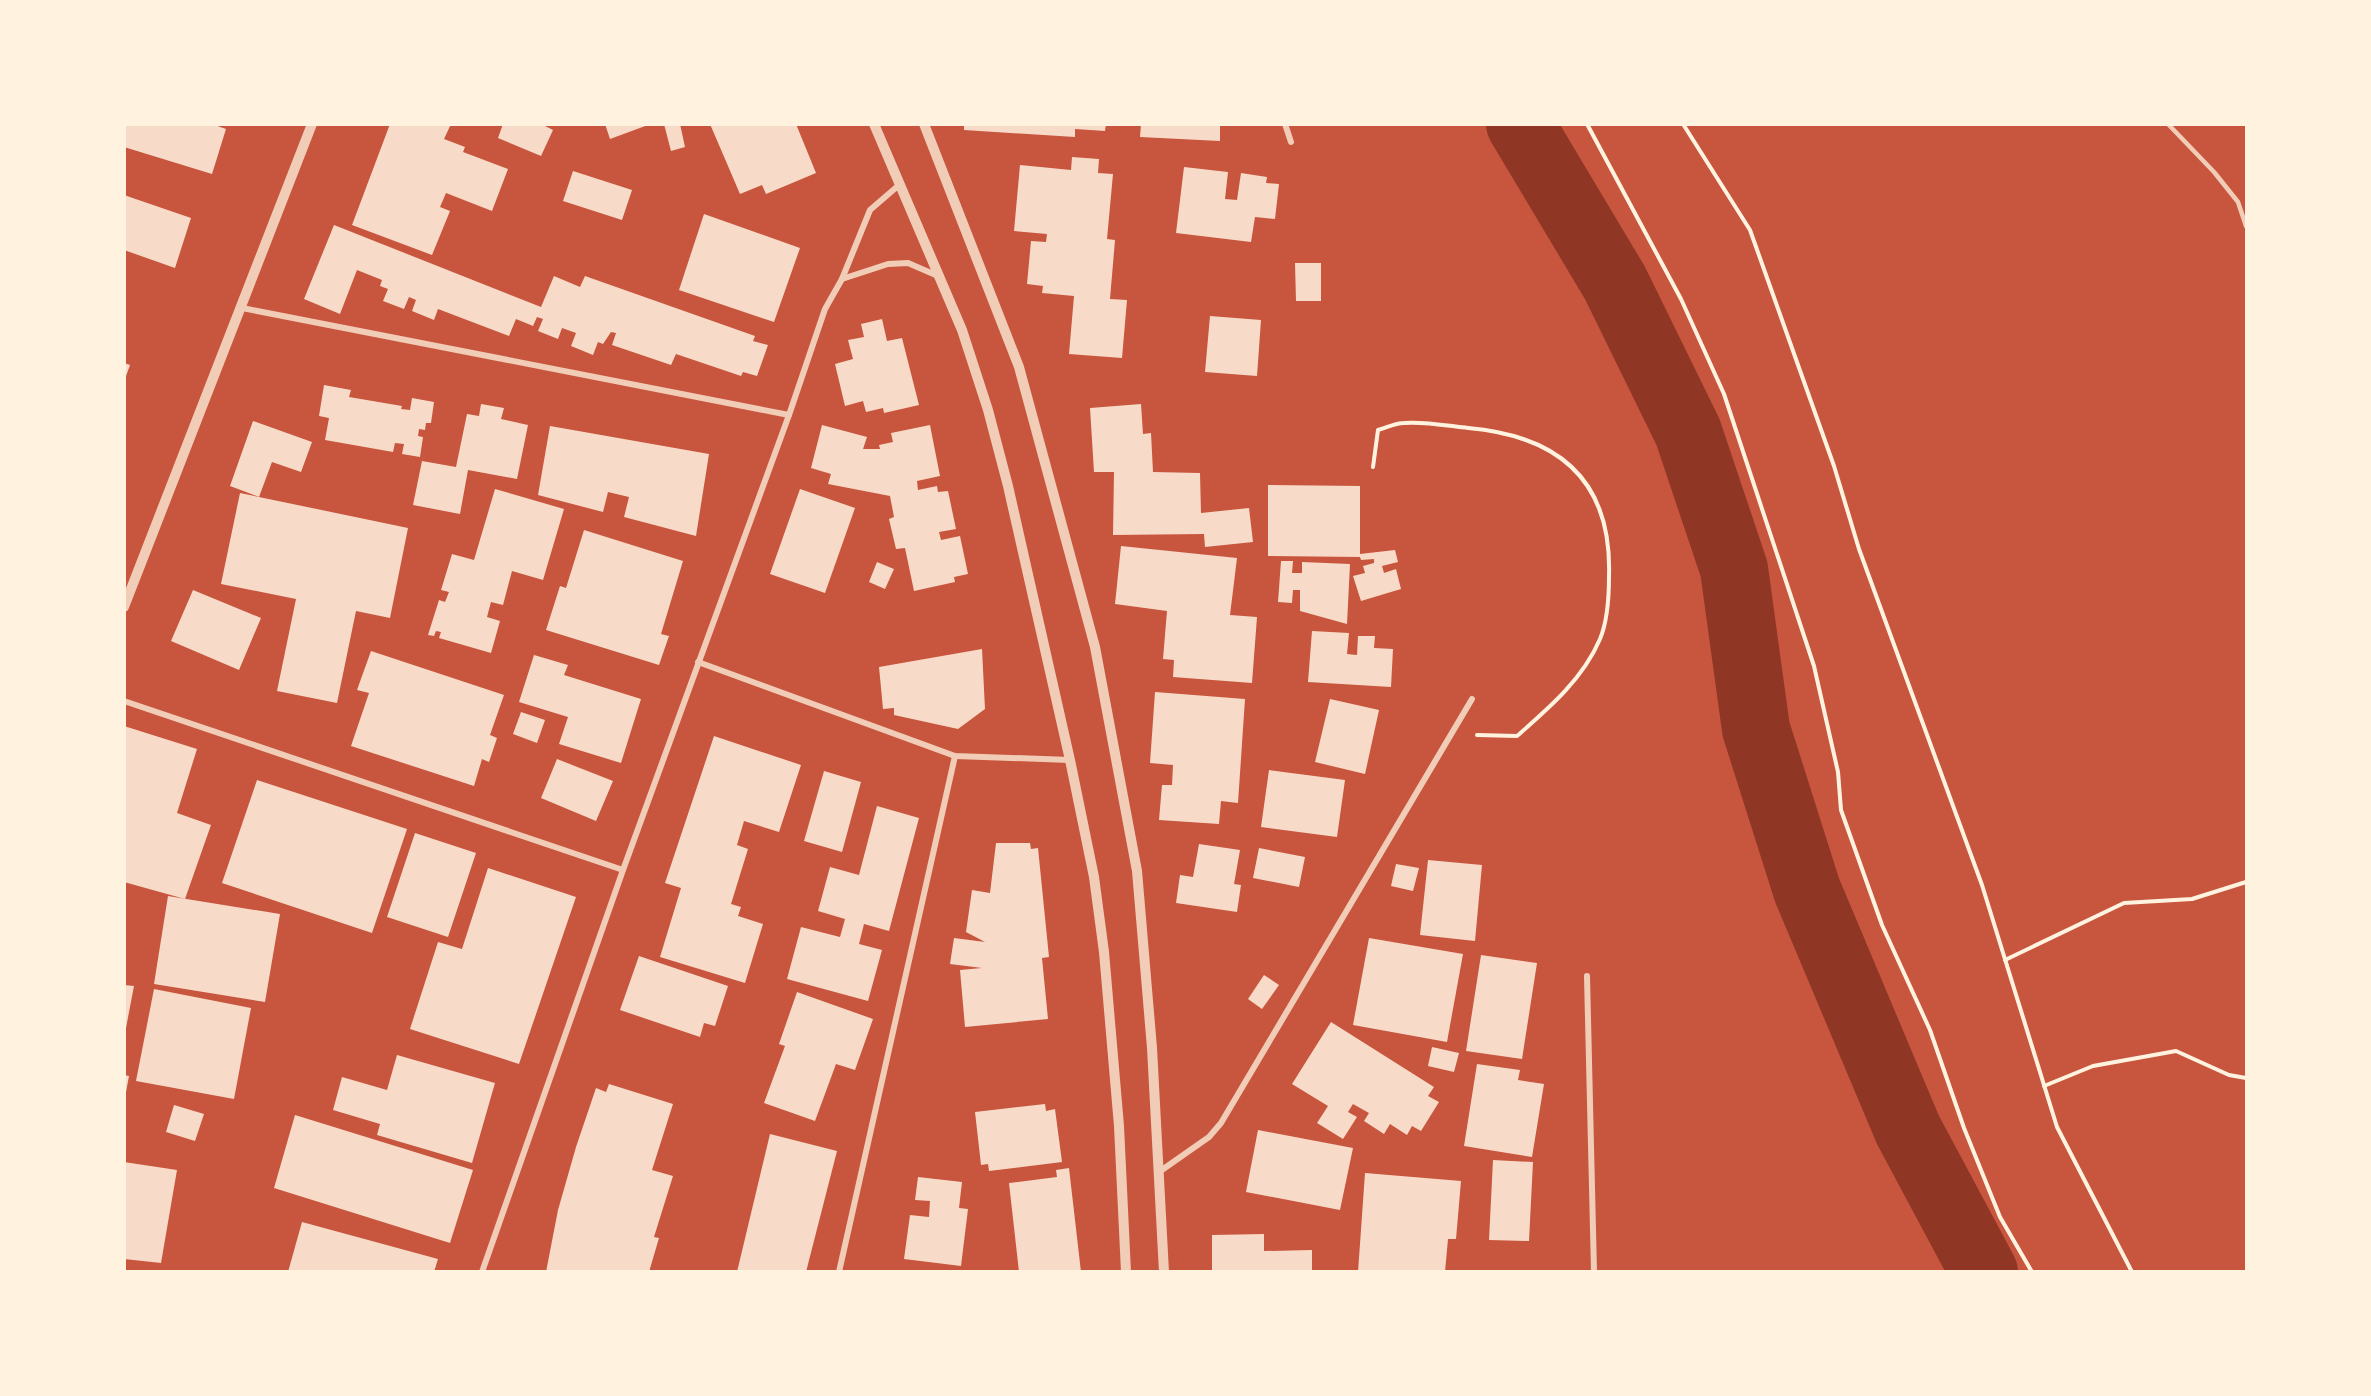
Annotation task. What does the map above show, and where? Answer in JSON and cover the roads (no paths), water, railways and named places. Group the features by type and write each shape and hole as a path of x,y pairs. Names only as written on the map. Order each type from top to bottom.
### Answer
{"street":[{"path":"124,607 312,124"},
{"path":"874,124 962,330 988,410 1008,486 1070,760 1094,877 1104,952 1119,1126 1126,1272"},
{"path":"924,124 1018,367 1095,648 1137,871 1152,1048 1164,1272"},
{"path":"1285,124 1291,142"},
{"path":"482,1272 623,870 789,416 825,309 842,279 870,210 899,185"},
{"path":"842,279 888,264 909,263 939,276"},
{"path":"242,308 789,416"},
{"path":"698,662 955,756 1070,760"},
{"path":"1159,1173 1209,1137 1221,1123 1472,699"},
{"path":"124,701 623,870"},
{"path":"839,1272 955,756"},
{"path":"1587,976 1594,1272"}],"lane":[{"path":"2168,124 2214,172 2238,202 2247,226"}],"waterway":[{"path":"1520,124 1615,283 1688,432 1734,569 1756,729 1807,890 1908,1130 1984,1272"}]}
